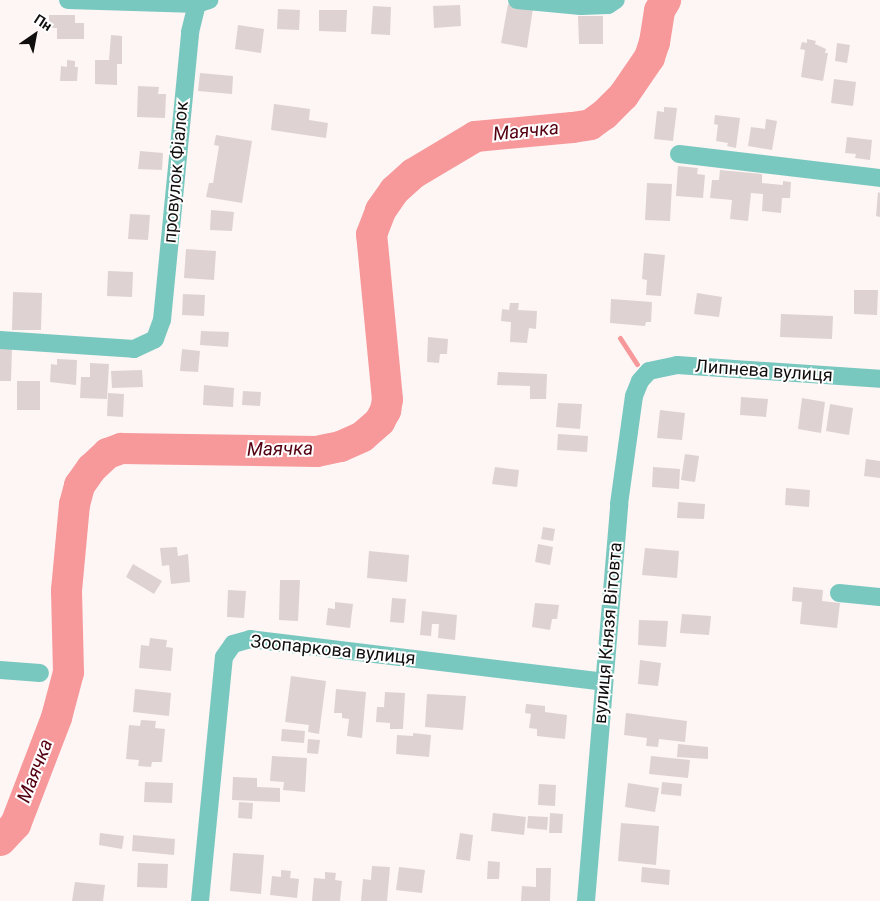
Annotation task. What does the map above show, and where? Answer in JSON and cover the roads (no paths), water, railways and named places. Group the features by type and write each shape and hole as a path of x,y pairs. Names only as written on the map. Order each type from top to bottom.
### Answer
{"street":[{"path":"68,0 203,2"},
{"path":"517,0 580,6 608,5 616,0"},
{"name":"провулок Фіалок","path":"0,340 134,349 155,339 162,320 190,32 203,2"},
{"path":"679,154 880,178"},
{"name":"Липнева вулиця","path":"649,371 677,365 880,379"},
{"name":"вулиця Князя Вітовта","path":"586,901 619,504 634,396 640,381 649,371"},
{"path":"839,593 880,596"},
{"name":"Зоопаркова вулиця","path":"200,901 224,657 233,644 250,639 603,682"},
{"path":"0,670 40,673"}],"waterway":[{"name":"Маячка","path":"0,840 15,824 56,717 68,672 66,590 74,504 79,485 91,468 107,453 121,448 316,451 340,446 362,436 379,421 385,410 387,399 371,234 380,210 394,190 413,173 475,136 590,124 604,114 623,95 649,57 654,42 659,10 665,0"},
{"path":"620,338 637,364"}]}
